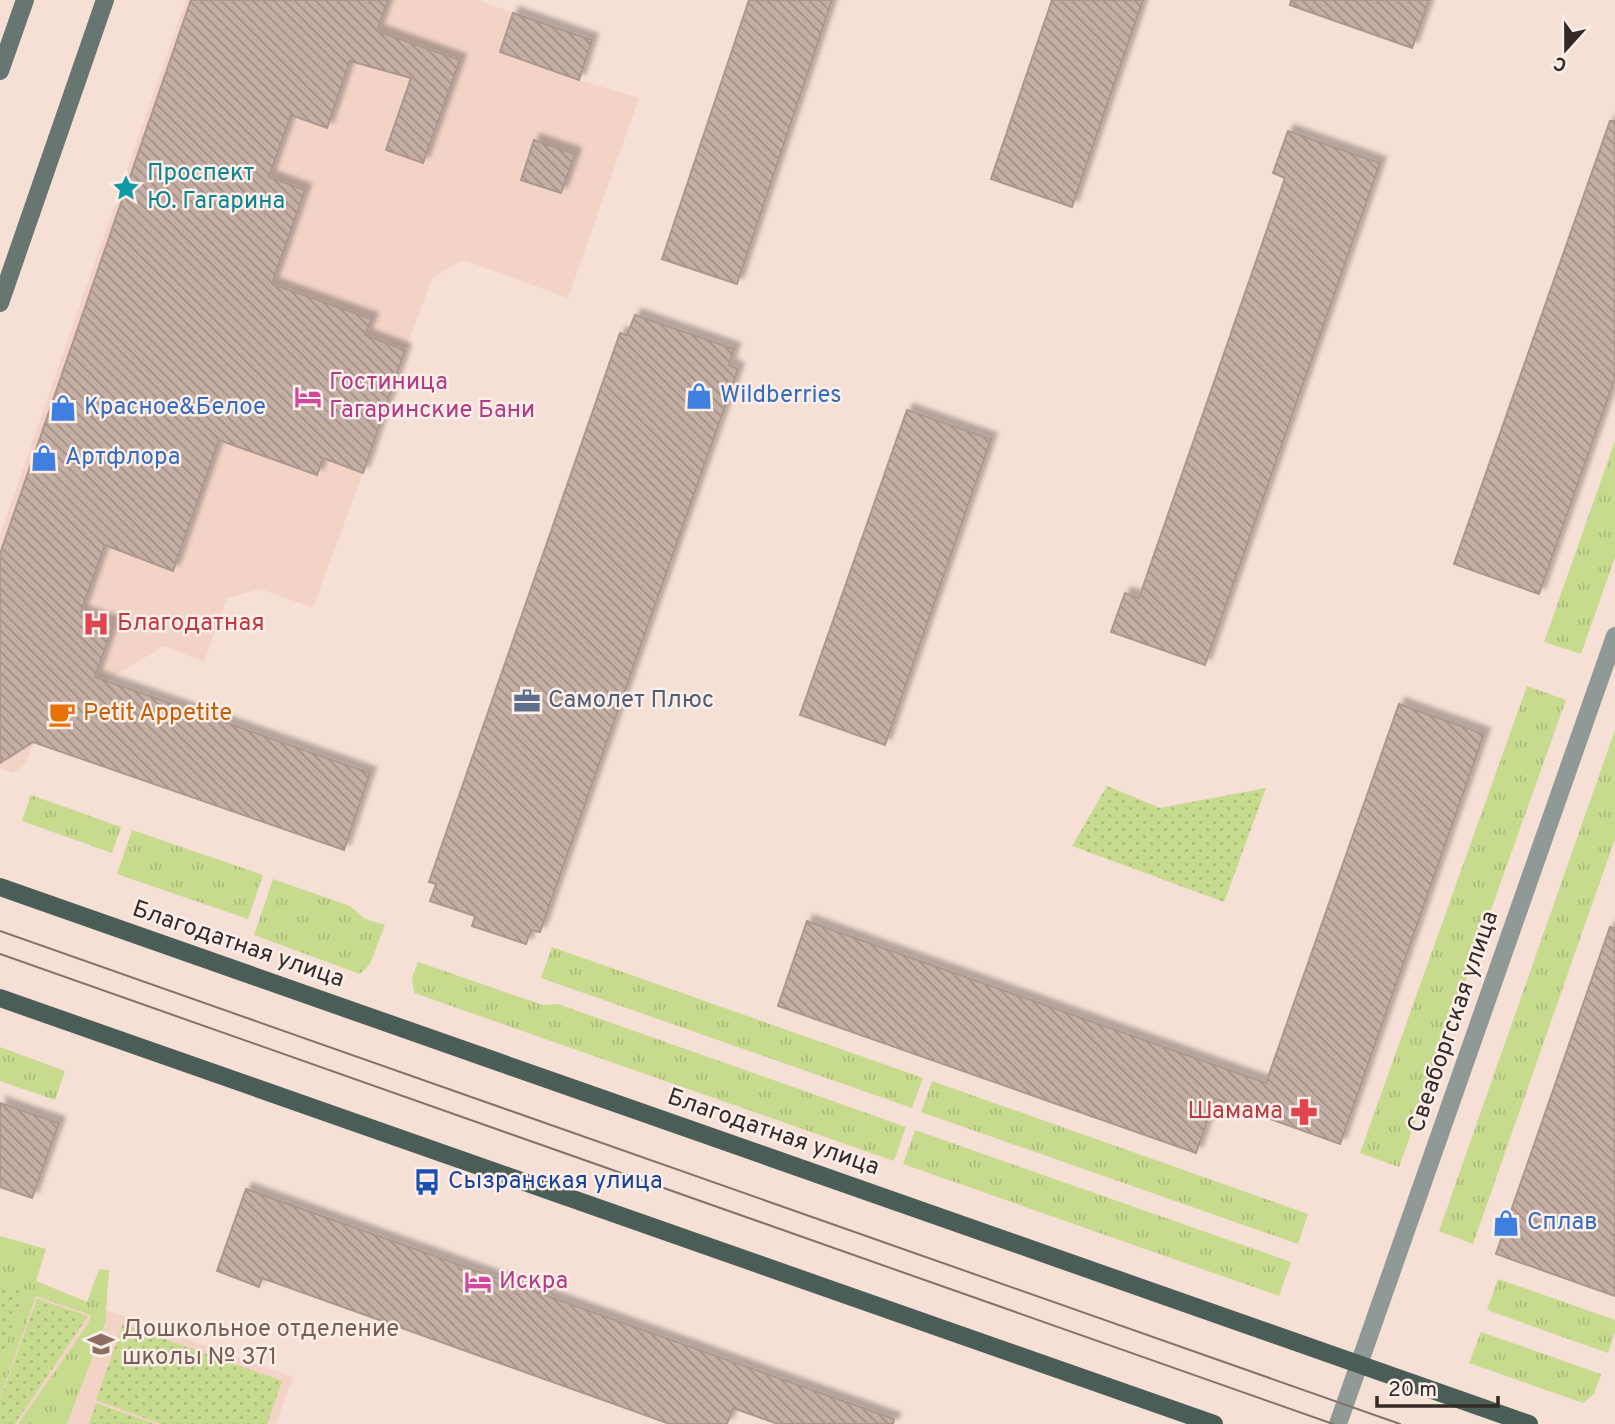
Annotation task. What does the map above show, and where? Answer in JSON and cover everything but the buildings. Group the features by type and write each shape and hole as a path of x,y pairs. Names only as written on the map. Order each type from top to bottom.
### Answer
{"main road":[{"path":"0,71 25,0"},
{"path":"0,303 106,0"},
{"name":"Благодатная улица","path":"0,887 1530,1424"},
{"path":"0,998 1214,1424"}],"street":[{"name":"Свеаборгская улица","path":"1338,1424 1615,636"}],"shaded area":[{"path":"186,0 477,0 592,40 579,80 639,98 568,298 464,260 433,277 313,608 261,589 227,598 204,662 164,646 106,681 62,666 26,763 13,773 0,768 0,535"},
{"name":"Дошкольное отделение школы № 371","path":"0,1272 293,1377 276,1424 0,1424"}],"green space":[{"path":"1615,441 1615,557 1581,654 1544,642"},
{"path":"1527,686 1566,700 1399,1167 1360,1153"},
{"path":"1615,730 1615,839 1473,1244 1439,1231"},
{"path":"1107,786 1160,808 1266,788 1224,902 1072,846"},
{"path":"31,795 121,827 112,853 22,821"},
{"path":"132,830 263,875 248,919 117,874"},
{"path":"273,879 350,906 365,919 385,925 370,964 360,974 254,935"},
{"path":"552,947 923,1078 912,1108 541,978"},
{"path":"418,962 543,1005 558,1004 906,1127 894,1161 414,993 412,978"},
{"path":"0,1047 65,1071 55,1100 0,1081"},
{"path":"932,1081 1308,1214 1298,1244 921,1112"},
{"path":"915,1130 1291,1262 1279,1296 903,1164"},
{"path":"0,1236 46,1249 36,1281 87,1302 99,1269 109,1270 105,1324 67,1424 18,1424 88,1324 91,1315 36,1296 0,1398 0,1361 25,1291 0,1282"},
{"path":"1498,1279 1615,1320 1615,1332 1608,1353 1487,1310"},
{"path":"0,1282 25,1291 0,1361"},
{"path":"37,1299 88,1316 15,1424 0,1424 0,1400"},
{"path":"123,1324 282,1381 267,1424 161,1424 96,1400"},
{"path":"1481,1332 1601,1374 1594,1394 1583,1403 1469,1363"},
{"path":"96,1403 155,1424 89,1424"}],"tram line":[{"path":"0,931 1400,1424"},
{"path":"0,954 1333,1424"}],"place":[{"name":"Проспект Ю. Гагарина","path":"126,188"},
{"name":"Wildberries","path":"699,396"},
{"name":"Гостиница Гагаринские Бани","path":"308,397"},
{"name":"Красное&Белое","path":"63,408"},
{"name":"Артфлора","path":"44,458"},
{"name":"Благодатная","path":"96,624"},
{"name":"Самолет Плюс","path":"527,701"},
{"name":"Petit Appetite","path":"62,714"},
{"name":"Шамама","path":"1304,1112"},
{"name":"Сызранская улица","path":"427,1182"},
{"name":"Сплав","path":"1506,1223"},
{"name":"Искра","path":"478,1282"},
{"name":"Дошкольное отделение школы № 371","path":"101,1344"}]}
